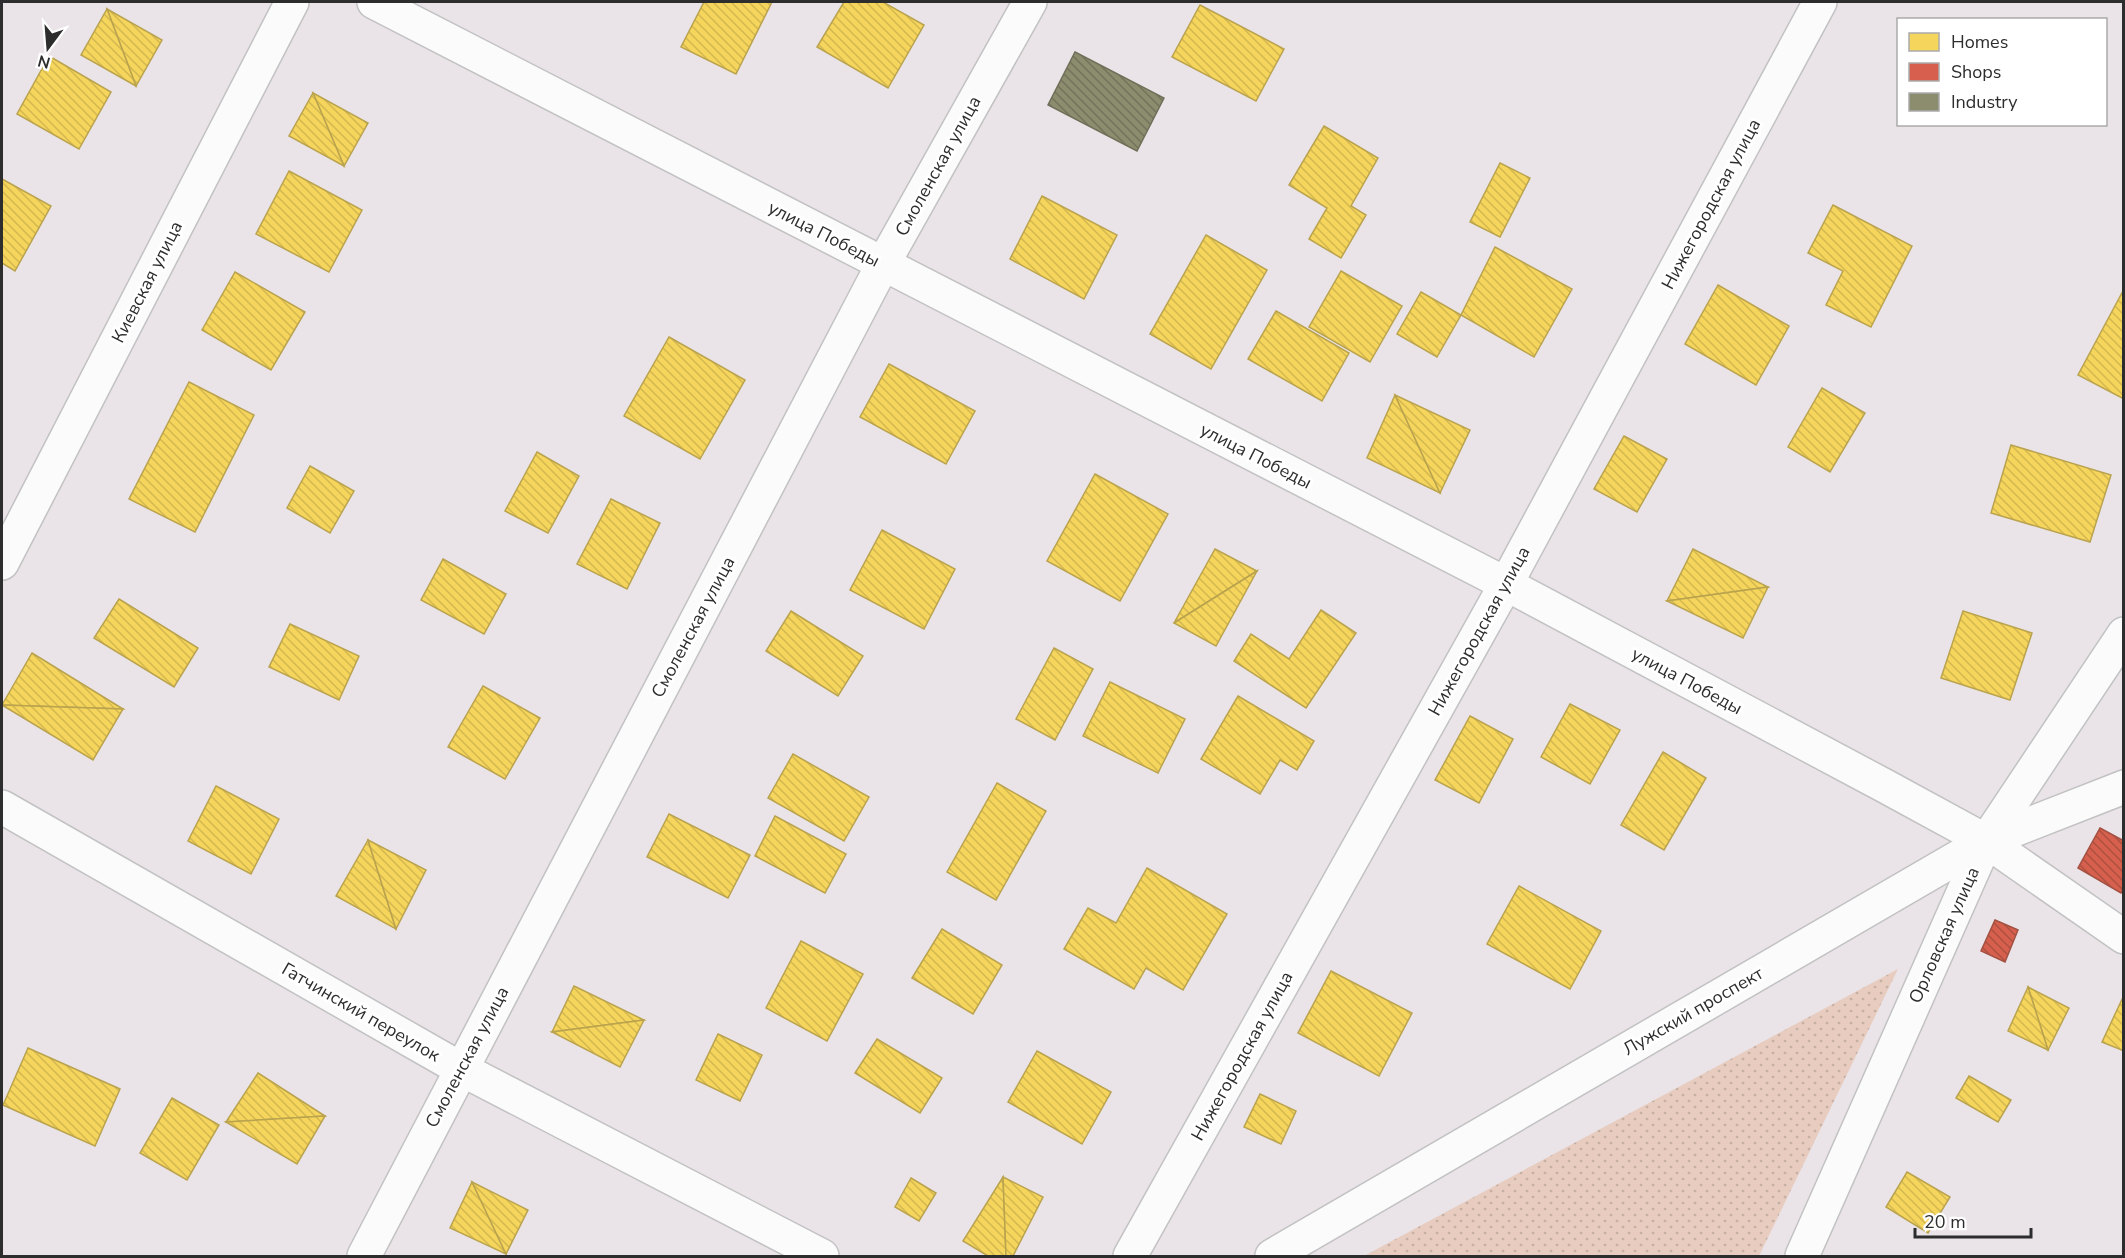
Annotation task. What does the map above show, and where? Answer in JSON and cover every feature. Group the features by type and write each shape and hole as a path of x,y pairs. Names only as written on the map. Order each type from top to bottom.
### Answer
{"street":[{"name":"Киевская улица","path":"2,562 292,2"},
{"name":"улица Победы","path":"374,2 1506,584 1986,841 2124,937"},
{"name":"Смоленская улица","path":"364,1257 460,1069 883,264 1030,2"},
{"name":"Нижегородская улица","path":"1130,1257 1506,584 1820,2"},
{"name":"Орловская улица","path":"1803,1257 1986,841 2124,634"},
{"name":"Лужский проспект","path":"1272,1257 1986,841 2124,787"},
{"name":"Гатчинский переулок","path":"2,807 460,1069 822,1257"}],"shaded area":[{"path":"1898,969 1759,1256 1364,1256"}],"building: Homes":[{"path":"704,2 772,2 736,74 681,47"},
{"path":"844,2 883,2 924,25 888,88 817,47"},
{"path":"1200,5 1284,49 1256,101 1172,57"},
{"path":"107,9 162,40 136,86"},
{"path":"107,9 136,86 81,55"},
{"path":"49,56 111,92 79,149 17,114"},
{"path":"313,93 368,123 344,166"},
{"path":"313,93 344,166 289,136"},
{"path":"1324,126 1378,158 1351,206 1366,215 1341,258 1309,239 1327,208 1289,185"},
{"path":"1500,163 1530,178 1500,237 1470,222"},
{"path":"289,171 362,210 329,272 256,234"},
{"path":"2,179 51,206 15,271 2,263"},
{"path":"1042,196 1117,235 1084,299 1010,259"},
{"path":"1833,205 1912,246 1871,327 1826,305 1843,271 1808,253"},
{"path":"1206,235 1267,270 1211,369 1150,334"},
{"path":"1495,247 1572,289 1534,357 1461,315"},
{"path":"1341,271 1402,306 1370,362 1309,327"},
{"path":"235,272 305,312 271,370 202,330"},
{"path":"1718,285 1789,326 1756,385 1685,344"},
{"path":"2124,289 2124,399 2078,375"},
{"path":"1421,292 1461,315 1437,357 1397,334"},
{"path":"1276,311 1349,353 1322,401 1248,359"},
{"path":"669,337 745,380 700,459 624,416"},
{"path":"889,364 975,411 946,464 860,417"},
{"path":"189,382 254,415 195,532 129,499"},
{"path":"1822,388 1865,413 1830,472 1788,447"},
{"path":"1395,395 1440,493 1367,458"},
{"path":"1395,395 1470,430 1440,493"},
{"path":"1624,436 1667,459 1637,512 1594,489"},
{"path":"2011,445 2111,475 2090,542 1991,513"},
{"path":"537,452 579,476 548,533 505,511"},
{"path":"310,466 354,491 330,533 287,508"},
{"path":"1095,474 1168,514 1120,601 1047,561"},
{"path":"611,499 660,523 627,589 577,564"},
{"path":"882,530 955,569 924,629 850,590"},
{"path":"1215,549 1257,571 1174,623"},
{"path":"1693,549 1768,587 1667,601"},
{"path":"443,559 506,594 484,634 421,600"},
{"path":"1257,571 1216,646 1174,623"},
{"path":"1768,587 1743,638 1667,601"},
{"path":"119,599 198,648 174,687 94,638"},
{"path":"1321,610 1356,633 1306,708 1234,661 1251,634 1289,659"},
{"path":"791,611 863,656 838,696 766,651"},
{"path":"1963,611 2032,633 2010,700 1941,678"},
{"path":"290,624 359,656 339,700 269,667"},
{"path":"1054,648 1093,669 1055,740 1016,719"},
{"path":"32,653 123,709 2,705"},
{"path":"1110,682 1185,719 1158,773 1083,736"},
{"path":"483,686 540,718 505,779 448,747"},
{"path":"1238,696 1314,741 1297,770 1280,760 1260,794 1201,759"},
{"path":"1570,704 1620,730 1590,784 1541,757"},
{"path":"2,705 123,709 93,760"},
{"path":"1470,716 1513,739 1479,803 1435,780"},
{"path":"1663,752 1706,778 1664,850 1621,825"},
{"path":"793,754 869,797 844,841 768,798"},
{"path":"997,783 1046,811 996,900 947,872"},
{"path":"216,786 279,819 251,874 188,841"},
{"path":"669,814 750,855 728,898 647,857"},
{"path":"775,816 846,854 825,893 755,856"},
{"path":"368,840 396,929 336,896"},
{"path":"368,840 426,870 396,929"},
{"path":"1147,868 1227,914 1183,990 1146,968 1134,989 1064,949 1088,908 1116,923"},
{"path":"1519,886 1601,931 1570,989 1487,944"},
{"path":"942,929 1002,965 973,1014 912,978"},
{"path":"801,941 863,974 827,1041 766,1008"},
{"path":"1331,971 1412,1013 1379,1076 1298,1033"},
{"path":"574,986 644,1020 552,1032"},
{"path":"2028,987 2069,1008 2048,1050"},
{"path":"2028,987 2048,1050 2008,1031"},
{"path":"2124,995 2124,1051 2102,1042"},
{"path":"644,1020 620,1067 552,1032"},
{"path":"718,1034 762,1055 740,1101 696,1080"},
{"path":"877,1039 942,1078 920,1113 855,1073"},
{"path":"28,1048 120,1089 95,1146 3,1105"},
{"path":"1037,1051 1111,1092 1082,1144 1008,1102"},
{"path":"258,1073 325,1116 226,1122"},
{"path":"1969,1076 2011,1100 1998,1122 1956,1098"},
{"path":"1260,1094 1296,1111 1281,1144 1244,1127"},
{"path":"172,1098 219,1125 187,1180 140,1153"},
{"path":"325,1116 297,1164 226,1122"},
{"path":"1907,1172 1950,1197 1928,1233 1886,1207"},
{"path":"1003,1177 1006,1256 988,1256 963,1241"},
{"path":"1003,1177 1043,1197 1013,1256 1006,1256"},
{"path":"911,1178 936,1193 919,1221 895,1207"},
{"path":"472,1182 506,1254 450,1228"},
{"path":"472,1182 528,1210 506,1254"}],"building: Shops":[{"path":"2100,828 2124,841 2124,889 2121,893 2078,868"},
{"path":"1995,920 2018,930 2005,962 1981,951"}],"building: Industry":[{"path":"1075,52 1164,98 1137,151 1048,105"}]}
